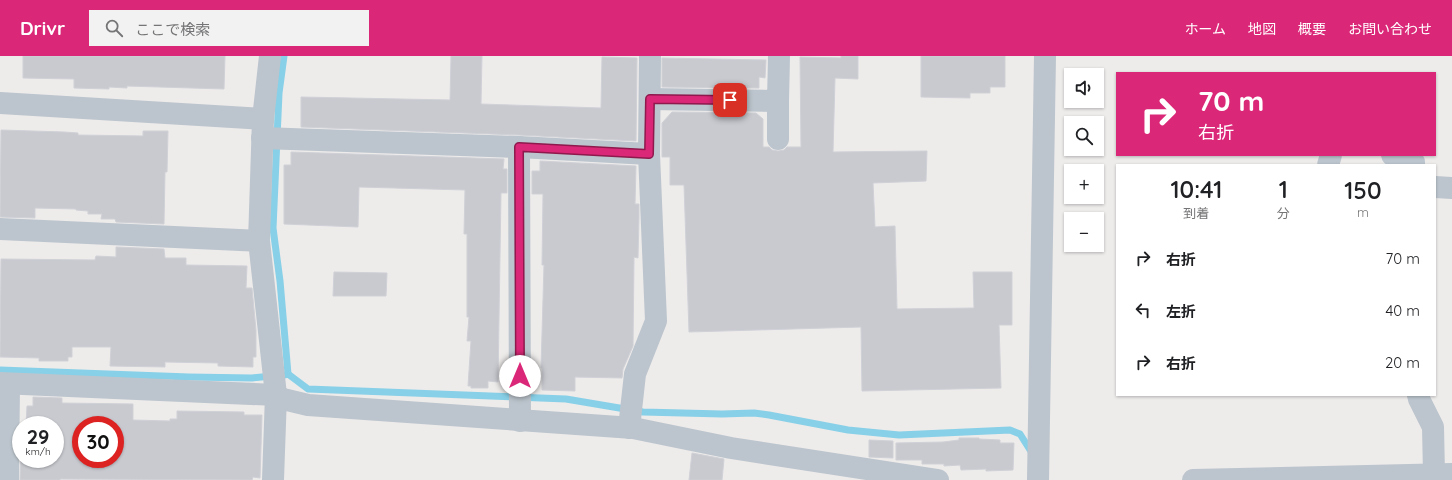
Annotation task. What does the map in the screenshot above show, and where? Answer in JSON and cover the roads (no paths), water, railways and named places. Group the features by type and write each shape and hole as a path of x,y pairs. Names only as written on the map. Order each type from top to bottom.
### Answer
{"street":[{"path":"270,56 263,128 259,241 274,379 273,480"},
{"path":"629,428 635,374 656,321 649,154 650,56"},
{"path":"778,139 779,56"},
{"path":"1038,480 1045,56"},
{"path":"650,99 778,101"},
{"path":"0,103 263,128 519,147 649,154"},
{"path":"519,147 520,421"},
{"path":"1395,156 1414,162 1414,164"},
{"path":"1436,187 1452,188"},
{"path":"0,229 259,241"},
{"path":"274,379 283,399 308,405 629,428 739,449 938,480"},
{"path":"8,480 4,384 274,379"},
{"path":"1193,480 1443,474 1433,426 1418,396"}],"waterway":[{"path":"284,56 279,93 273,228 280,281 288,374 284,375"},
{"path":"0,370 189,377 252,378 272,376"},
{"path":"288,374 308,389 566,399 643,412 722,414 754,413 848,430 899,435 1010,430 1020,434 1032,453"}]}
